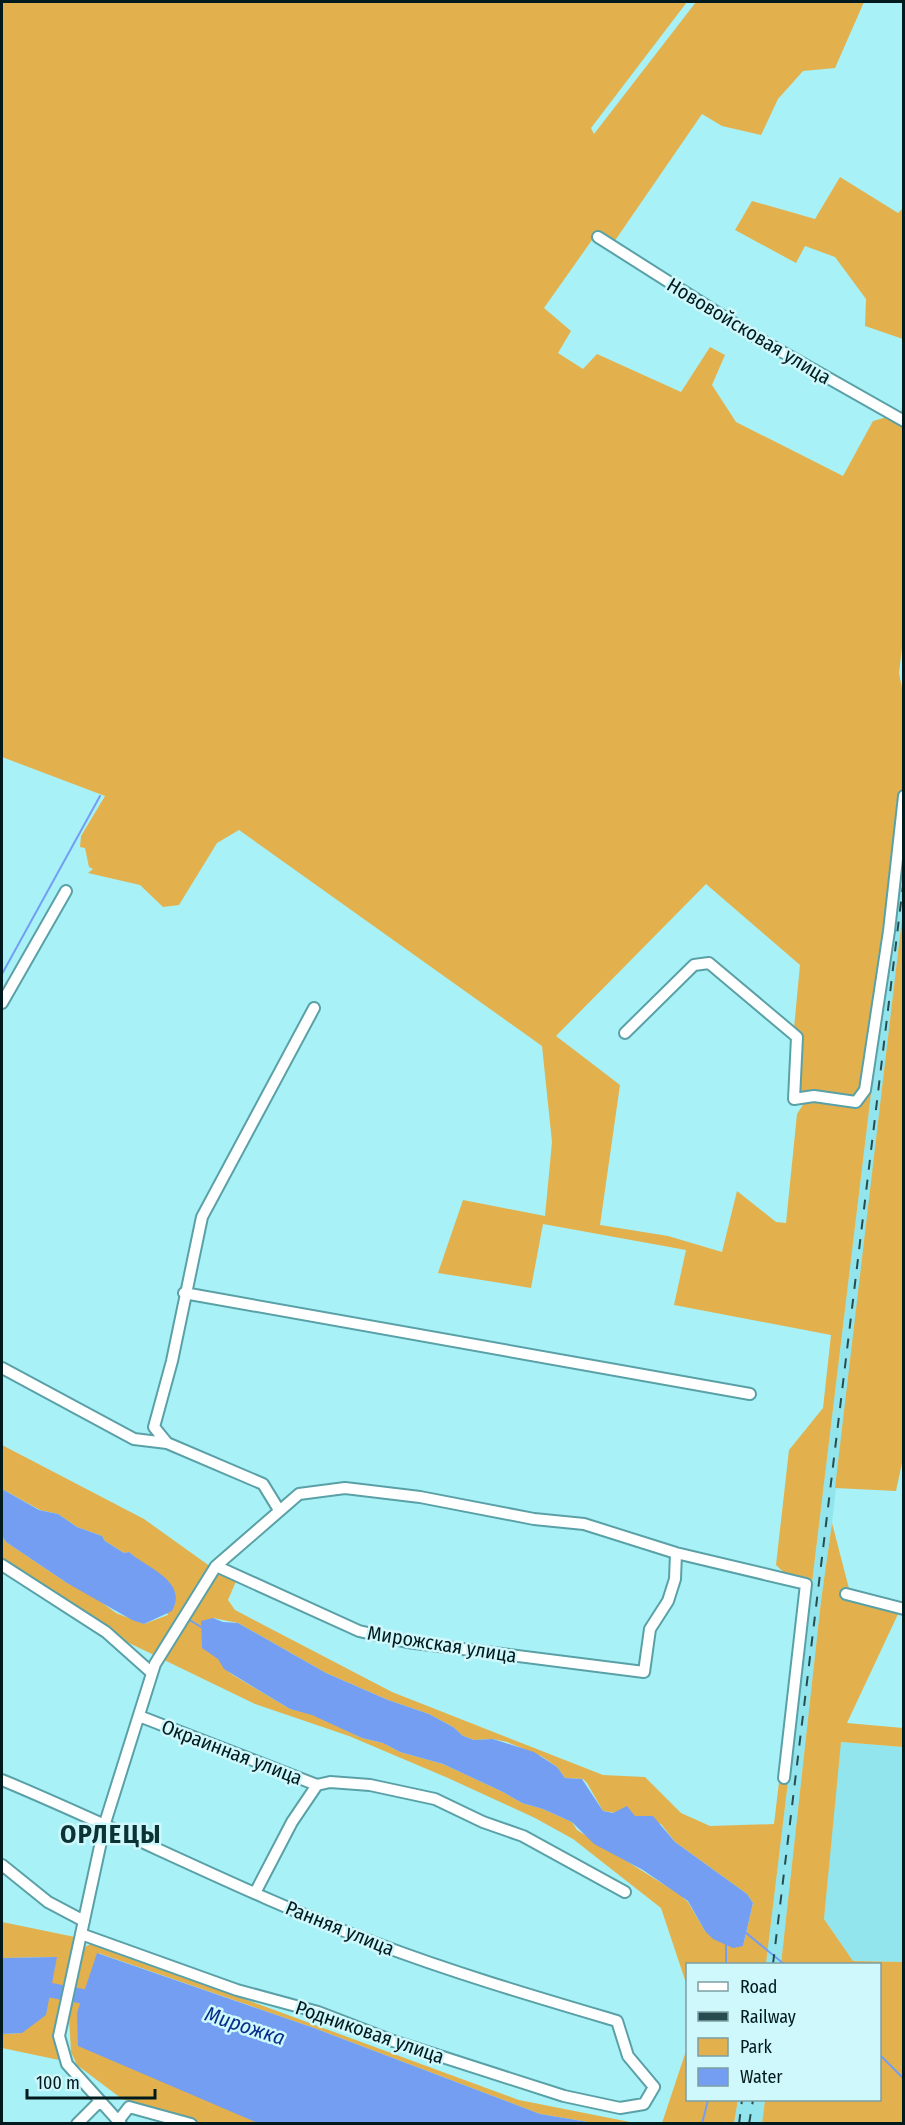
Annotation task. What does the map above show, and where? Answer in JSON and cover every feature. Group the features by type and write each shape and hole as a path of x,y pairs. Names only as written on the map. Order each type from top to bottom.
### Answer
{"street":[{"name":"Нововойсковая улица","path":"598,237 754,336 903,421"},
{"path":"625,1033 694,965 710,963 797,1037 794,1099 801,1097 856,1102 865,1090 889,931 903,796"},
{"path":"2,1003 66,891"},
{"path":"167,1443 154,1427 172,1361 184,1293 202,1216 314,1008"},
{"path":"184,1293 750,1394"},
{"path":"2,1368 134,1439 167,1443 263,1484 279,1510"},
{"path":"191,2124 129,2107 120,2122 67,2064 59,2036 105,1823 155,1664 216,1566 299,1494 345,1488 420,1497 534,1519 584,1524 676,1553 806,1584 784,1778"},
{"name":"Мирожская улица","path":"216,1566 359,1631 429,1646 644,1672 650,1629 668,1601 675,1579 676,1553"},
{"path":"2,1565 106,1632 152,1673"},
{"path":"846,1594 903,1609"},
{"name":"Окраинная улица","path":"139,1716 317,1785 330,1782 370,1785 435,1799 483,1822 523,1836 625,1892"},
{"name":"Ранняя улица","path":"2,1780 105,1823 255,1893 374,1943 448,1970 617,2021 628,2056 654,2087"},
{"path":"255,1893 292,1822 317,1785"},
{"path":"2,1865 48,1902 84,1921"},
{"name":"Родниковая улица","path":"79,1939 237,1990 318,2012 393,2041 564,2096 620,2108 644,2104 654,2087"},
{"path":"77,2124 100,2101"}],"shaded area":[{"path":"903,829 903,910 821,1601 781,1963 766,1963"},
{"path":"840,1742 903,1747 903,1962 853,1961 824,1919"},
{"path":"738,2101 765,2101 762,2123 734,2124"}],"green space":[{"path":"2,2 687,2 591,128 594,134 696,2 864,2 835,68 803,71 778,99 761,135 722,126 702,114 614,242 592,240 544,308 571,331 558,353 583,369 597,354 681,392 710,347 725,355 712,385 736,422 843,476 873,421 901,413 903,401 904,631 899,673 904,698 903,829 766,1963 686,1963 686,1983 661,1908 573,1839 535,1818 448,1778 349,1736 255,1704 129,1643 2,1561 2,1536 6,1542 67,1583 89,1593 116,1613 144,1624 168,1615 137,1559 129,1552 124,1553 105,1541 102,1536 77,1527 58,1514 40,1510 2,1489 2,1445 144,1519 211,1567 237,1579 228,1600 235,1610 392,1692 603,1775 645,1777 681,1813 710,1826 774,1824 802,1590 776,1565 789,1450 823,1408 831,1335 674,1305 686,1250 543,1224 531,1288 438,1273 463,1200 545,1216 552,1142 542,1046 239,830 217,843 179,905 163,907 140,885 88,873 93,869 89,867 85,848 80,847 81,836 105,796 2,757","holes":["706,884 800,965 794,1028 802,1037 798,1093 805,1093 806,1100 797,1114 786,1223 776,1222 737,1191 722,1252 668,1236 600,1225 620,1085 556,1036","213,1618 238,1623 326,1673 388,1700 429,1714 453,1727 463,1736 474,1740 493,1739 507,1742 541,1756 557,1767 565,1778 583,1779 603,1811 635,1816 661,1824 675,1842 747,1894 753,1903 743,1946 705,1931 688,1902 679,1894 577,1830 572,1822 543,1809 522,1803 443,1764 400,1752 383,1743 362,1738 312,1714 290,1709 233,1675 222,1664 219,1657"]},
{"path":"840,177 898,213 903,208 903,339 865,326 866,299 835,257 805,246 796,263 735,230 752,201 815,219"},
{"path":"903,910 903,1458 896,1491 835,1488"},
{"path":"832,1523 852,1600 899,1612 847,1723 903,1728 903,1747 841,1742 824,1919 853,1961 903,1962 903,2123 762,2124 765,2101 881,2101 881,1963 781,1963 821,1601"},
{"path":"2,1922 75,1937 58,2013 56,2029 59,2060 2,2048 2,2034 22,2033 56,1957 2,1958"},
{"path":"92,1943 519,2100 635,2123 594,2123 540,2114 314,2028 98,1953 258,2123 198,2123 122,2099 77,2065 71,2052 69,2016 85,1947"},
{"path":"686,2051 686,2101 738,2101 734,2123 662,2123"}],"water":[{"path":"2,1489 39,1510 58,1514 77,1527 102,1536 105,1541 124,1553 129,1552 154,1569 170,1583 175,1591 176,1600 172,1611 144,1624 132,1620 67,1583 6,1542 2,1536"},
{"path":"213,1618 223,1622 238,1623 326,1673 388,1700 429,1714 453,1727 463,1736 474,1740 493,1739 534,1752 557,1767 565,1778 582,1779 603,1811 613,1813 627,1806 635,1816 653,1816 675,1842 747,1894 753,1903 743,1946 733,1948 713,1939 705,1931 688,1901 643,1870 594,1844 572,1822 543,1809 522,1803 443,1764 400,1752 383,1743 362,1738 312,1715 290,1709 224,1669 218,1659 202,1648 201,1621"},
{"path":"97,1953 314,2028 540,2114 594,2123 258,2123 78,2046 77,2013"},
{"path":"57,1957 46,2015 22,2033 2,2034 2,1958"}],"waterway":[{"path":"2,974 100,796"},
{"path":"188,1619 201,1627"},
{"path":"745,1932 783,1963"},
{"path":"726,1944 726,1963"},
{"name":"Мирожка","path":"2,1981 102,2000"},
{"path":"881,2056 904,2079"},
{"path":"702,2124 708,2101"}],"railway":[{"path":"773,1963 904,877"},
{"path":"739,2124 742,2101"},
{"path":"749,2124 753,2101"}],"district":[{"name":"ОРЛЕЦЫ","path":"111,1834"}]}
